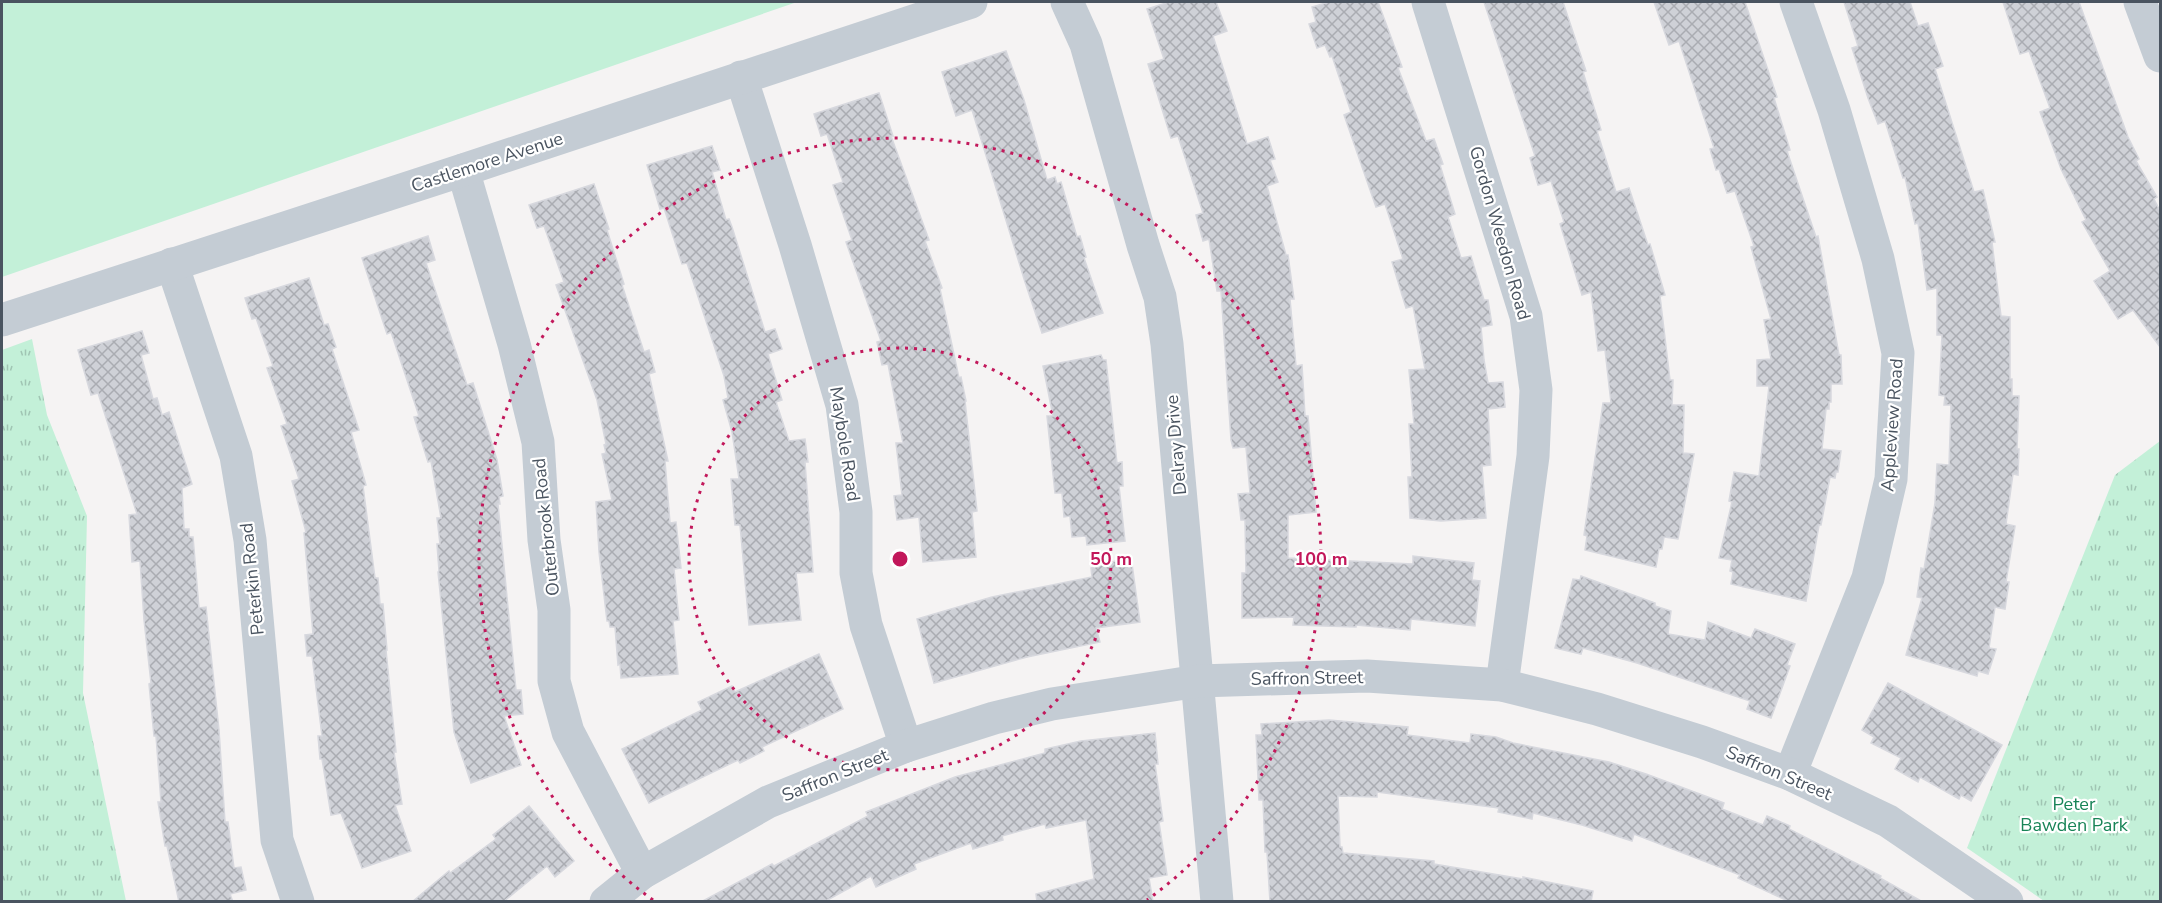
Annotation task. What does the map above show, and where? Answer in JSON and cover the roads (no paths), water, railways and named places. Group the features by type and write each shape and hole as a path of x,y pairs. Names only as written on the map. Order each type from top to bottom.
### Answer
{"street":[{"name":"Castlemore Avenue","path":"2,320 971,2"},
{"name":"Delray Drive","path":"1067,2 1086,44 1160,297 1167,344 1217,902"},
{"name":"Gordon Weedon Road","path":"1428,2 1526,316 1536,390 1533,456 1502,685"},
{"name":"Appleview Road","path":"1790,774 1868,578 1891,479 1898,353 1878,259 1834,110 1796,2"},
{"path":"2140,2 2160,56"},
{"name":"Maybole Road","path":"741,77 795,245 842,405 856,512 856,573 866,625 906,746"},
{"name":"Outerbrook Road","path":"463,170 514,344 538,442 544,540 554,610 554,681 568,732 642,873"},
{"name":"Peterkin Road","path":"172,264 236,456 250,540 277,840 297,902"},
{"name":"Saffron Street","path":"606,902 642,873 768,802 906,746 994,718 1052,704 1197,681 1367,676 1502,685 1597,709 1702,742 1790,774 1888,821 2007,902"}],"park label":[{"name":"Peter Bawden Park","path":"2074,814"}]}
